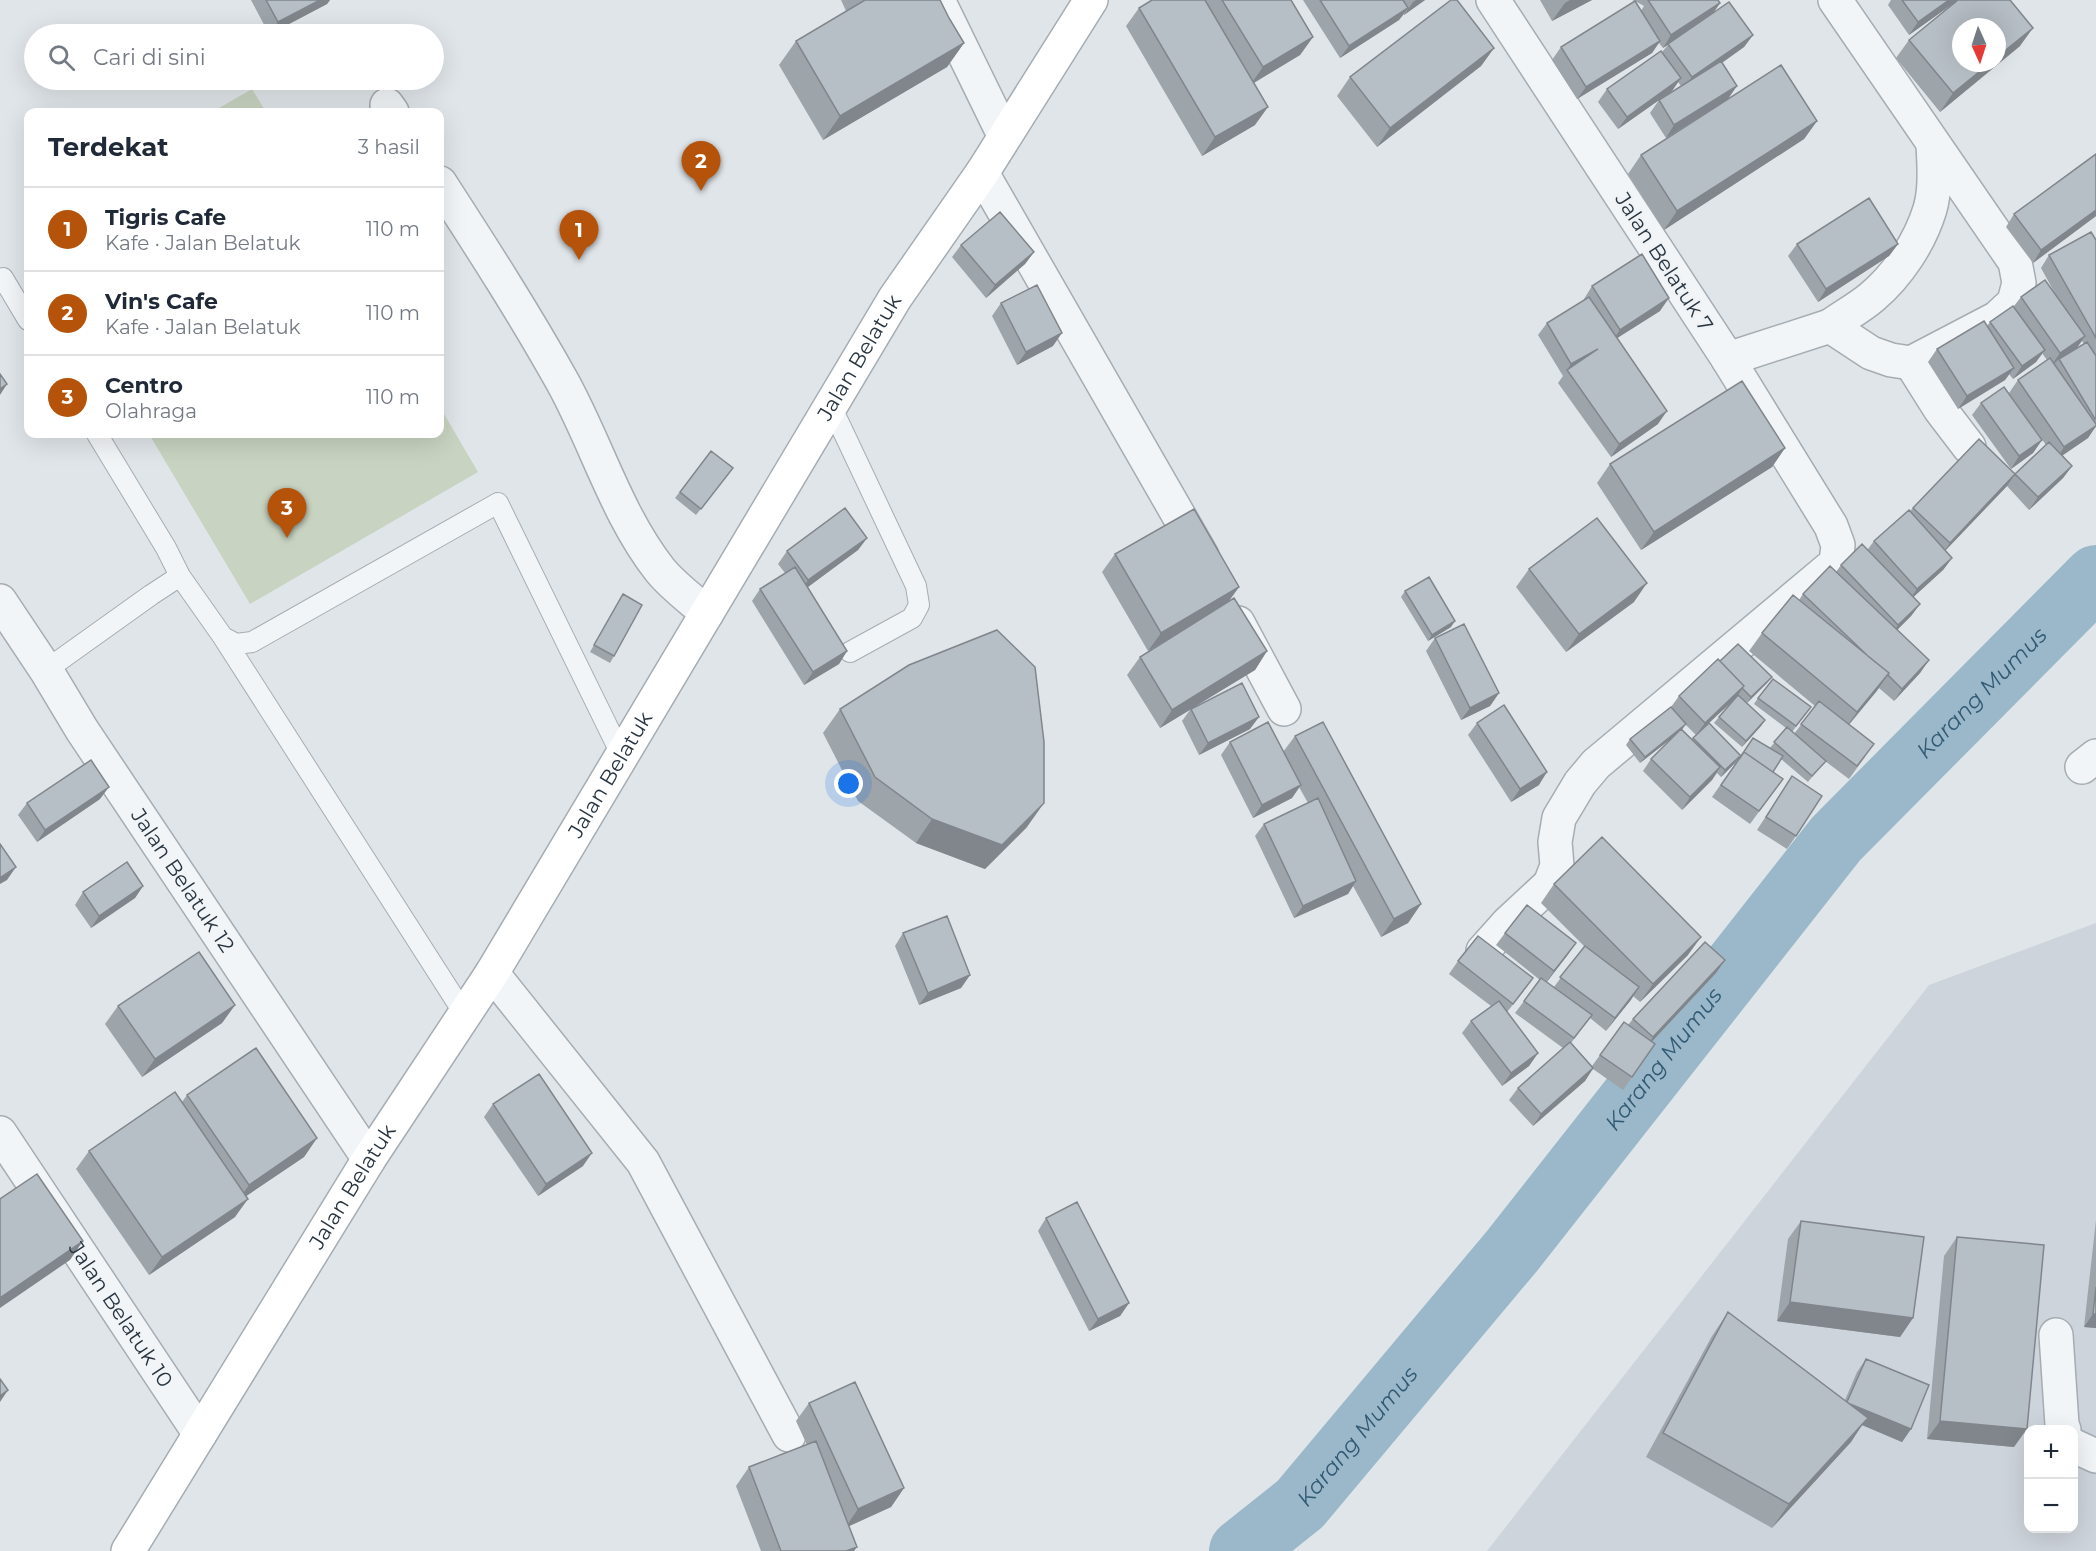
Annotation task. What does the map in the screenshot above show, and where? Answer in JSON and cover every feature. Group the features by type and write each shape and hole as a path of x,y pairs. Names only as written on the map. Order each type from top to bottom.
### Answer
{"street":[{"path":"938,0 1004,135"},
{"name":"Jalan Belatuk","path":"128,1551 369,1159 492,973 895,298 981,173 1091,0"},
{"name":"Jalan Belatuk 7","path":"1483,951 1508,923 1550,884 1557,866 1555,842 1559,818 1580,783 1596,764 1836,563 1838,545 1831,526 1728,359 1492,0"},
{"path":"1830,326 1870,353 1891,360 1911,363 1997,318 2014,302 2019,283 2015,262 1834,0"},
{"path":"1728,359 1830,326 1871,298 1896,274 1916,241 1930,208 1934,180 1933,144"},
{"path":"981,173 1220,588 1284,709"},
{"path":"444,189 562,382 614,491 644,547 662,573 707,613"},
{"path":"1911,363 1940,409 1969,447"},
{"name":"Jalan Belatuk 12","path":"0,601 46,670 82,730 369,1159"},
{"path":"492,973 643,1162 789,1435"},
{"name":"Jalan Belatuk 10","path":"0,1133 200,1434"},
{"path":"2056,1335 2064,1425"},
{"path":"2078,1448 2096,1456"}],"lane":[{"path":"3,278 24,313"},
{"path":"831,406 916,586 919,606 912,618 850,652"},
{"path":"99,438 166,548 180,576 222,637 465,1015"},
{"path":"222,637 236,644 252,642 498,503 622,756"},
{"path":"46,670 180,576"}],"shaded area":[{"path":"2096,923 2096,1551 1487,1551 1929,985"}],"green space":[{"path":"253,90 264,108 219,108"},
{"path":"444,414 478,472 250,604 151,438 444,438"}],"building":[{"path":"266,0 320,0 278,22"},
{"path":"865,0 940,0 964,43 840,116 796,41"},
{"path":"1152,0 1205,0 1268,107 1215,137 1139,8"},
{"path":"1222,0 1291,0 1313,37 1263,67"},
{"path":"1320,0 1403,0 1408,8 1349,46"},
{"path":"1451,0 1457,0 1494,48 1390,128 1350,77"},
{"path":"1648,0 1718,0 1720,3 1671,35"},
{"path":"1902,0 1949,0 1918,22"},
{"path":"1958,0 2010,0 2033,28 2006,50 2006,18 1952,18 1952,72 1979,72 1953,93 1909,40"},
{"path":"1635,1 1660,41 1586,87 1561,47"},
{"path":"1729,2 1753,35 1692,77 1668,44"},
{"path":"1661,51 1681,78 1627,117 1607,89"},
{"path":"1721,61 1737,86 1674,125 1659,100"},
{"path":"1781,65 1817,121 1677,211 1641,155"},
{"path":"2096,154 2096,210 2041,250 2014,214"},
{"path":"1869,198 1898,244 1826,289 1797,244"},
{"path":"1000,212 1034,252 995,285 961,245"},
{"path":"2091,232 2096,240 2096,338 2049,255"},
{"path":"1642,254 1669,298 1620,330 1592,286"},
{"path":"2045,280 2085,336 2060,353 2021,297"},
{"path":"1037,285 1062,333 1026,352 1001,303"},
{"path":"1589,297 1667,411 1619,444 1567,370 1598,349 1571,364 1547,323"},
{"path":"2013,306 2045,350 2022,366 1990,322"},
{"path":"1984,321 2014,368 1967,396 1937,349"},
{"path":"2087,342 2096,356 2095,419 2059,359"},
{"path":"2050,358 2096,424 2064,447 2018,380"},
{"path":"0,374 7,384 0,389"},
{"path":"1742,381 1785,448 1654,532 1610,464"},
{"path":"2004,387 2042,440 2019,456 1981,403"},
{"path":"1979,439 2015,474 1950,543 1913,508"},
{"path":"2049,442 2072,466 2038,497 2015,474"},
{"path":"711,451 733,468 701,509 680,492"},
{"path":"845,508 867,538 808,580 787,551"},
{"path":"1194,509 1239,587 1161,633 1115,554"},
{"path":"1909,510 1952,558 1917,589 1874,541"},
{"path":"1597,518 1647,583 1579,634 1529,569"},
{"path":"1862,544 1920,604 1898,625 1841,565"},
{"path":"1830,566 1929,660 1902,689 1888,675 1889,673 1803,594"},
{"path":"795,567 847,651 813,672 760,589"},
{"path":"1429,577 1455,621 1432,635 1405,591"},
{"path":"623,594 642,605 614,656 594,645"},
{"path":"1793,595 1889,673 1857,712 1762,633"},
{"path":"1234,598 1267,651 1172,710 1140,657"},
{"path":"1464,624 1499,693 1470,708 1435,638"},
{"path":"997,630 1035,667 1044,742 1044,803 1002,845 932,819 875,777 840,709 909,665"},
{"path":"1738,644 1772,677 1751,697 1742,688 1744,686 1720,661"},
{"path":"1718,659 1744,686 1705,723 1679,696"},
{"path":"1773,679 1811,707 1796,726 1758,698"},
{"path":"1242,683 1259,717 1208,743 1191,709"},
{"path":"1738,695 1765,720 1746,741 1719,717"},
{"path":"1819,701 1874,744 1857,766 1801,724"},
{"path":"1504,705 1547,772 1520,789 1477,723"},
{"path":"1671,707 1686,724 1645,757 1630,739"},
{"path":"1268,722 1301,785 1262,805 1230,742"},
{"path":"1323,722 1421,904 1394,919 1295,736"},
{"path":"1709,723 1741,756 1753,738 1783,756 1773,772 1744,752 1740,758 1725,770 1693,738"},
{"path":"1787,727 1826,761 1812,776 1774,742"},
{"path":"1681,729 1720,767 1690,797 1651,759"},
{"path":"1744,752 1783,779 1759,811 1721,785"},
{"path":"91,760 109,787 45,830 27,803"},
{"path":"1792,776 1822,796 1796,836 1766,817"},
{"path":"1318,798 1356,881 1303,906 1264,824"},
{"path":"1602,837 1701,937 1653,984 1554,884"},
{"path":"0,844 16,867 0,878"},
{"path":"127,862 143,886 99,916 83,892"},
{"path":"1527,905 1576,943 1554,971 1505,933"},
{"path":"947,916 970,975 928,993 903,933"},
{"path":"1478,936 1533,978 1513,1004 1458,961"},
{"path":"1705,942 1725,960 1653,1037 1633,1019"},
{"path":"1585,946 1639,987 1615,1018 1560,977"},
{"path":"199,952 235,1005 155,1059 118,1006"},
{"path":"1541,978 1592,1015 1574,1038 1524,1001"},
{"path":"1499,1001 1538,1053 1511,1073 1471,1021"},
{"path":"1624,1022 1655,1044 1632,1077 1600,1055"},
{"path":"1570,1042 1593,1068 1541,1114 1518,1088"},
{"path":"256,1048 317,1138 249,1185 187,1095"},
{"path":"539,1074 592,1153 546,1184 493,1104"},
{"path":"175,1092 248,1199 162,1257 89,1151"},
{"path":"37,1174 83,1241 0,1298 0,1199"},
{"path":"1077,1202 1129,1303 1098,1319 1046,1218"},
{"path":"1801,1221 1924,1237 1913,1318 1790,1302"},
{"path":"1957,1237 2044,1245 2027,1425 2024,1425 2024,1429 1940,1421"},
{"path":"2096,1287 2096,1314 2093,1314"},
{"path":"1728,1312 1868,1418 1789,1504 1663,1433"},
{"path":"1866,1359 1929,1385 1911,1429 1847,1402"},
{"path":"0,1379 8,1390 0,1396"},
{"path":"855,1382 904,1488 858,1509 809,1403"},
{"path":"816,1441 857,1547 846,1551 781,1551 749,1467"}],"waterway":[{"name":"Karang Mumus","path":"1241,1551 1300,1504 1512,1251 1836,839 2096,577"}],"place":[{"name":"Vin's Cafe","path":"701,191"},
{"name":"Tigris Cafe","path":"579,260"},
{"name":"Centro","path":"287,538"}]}
